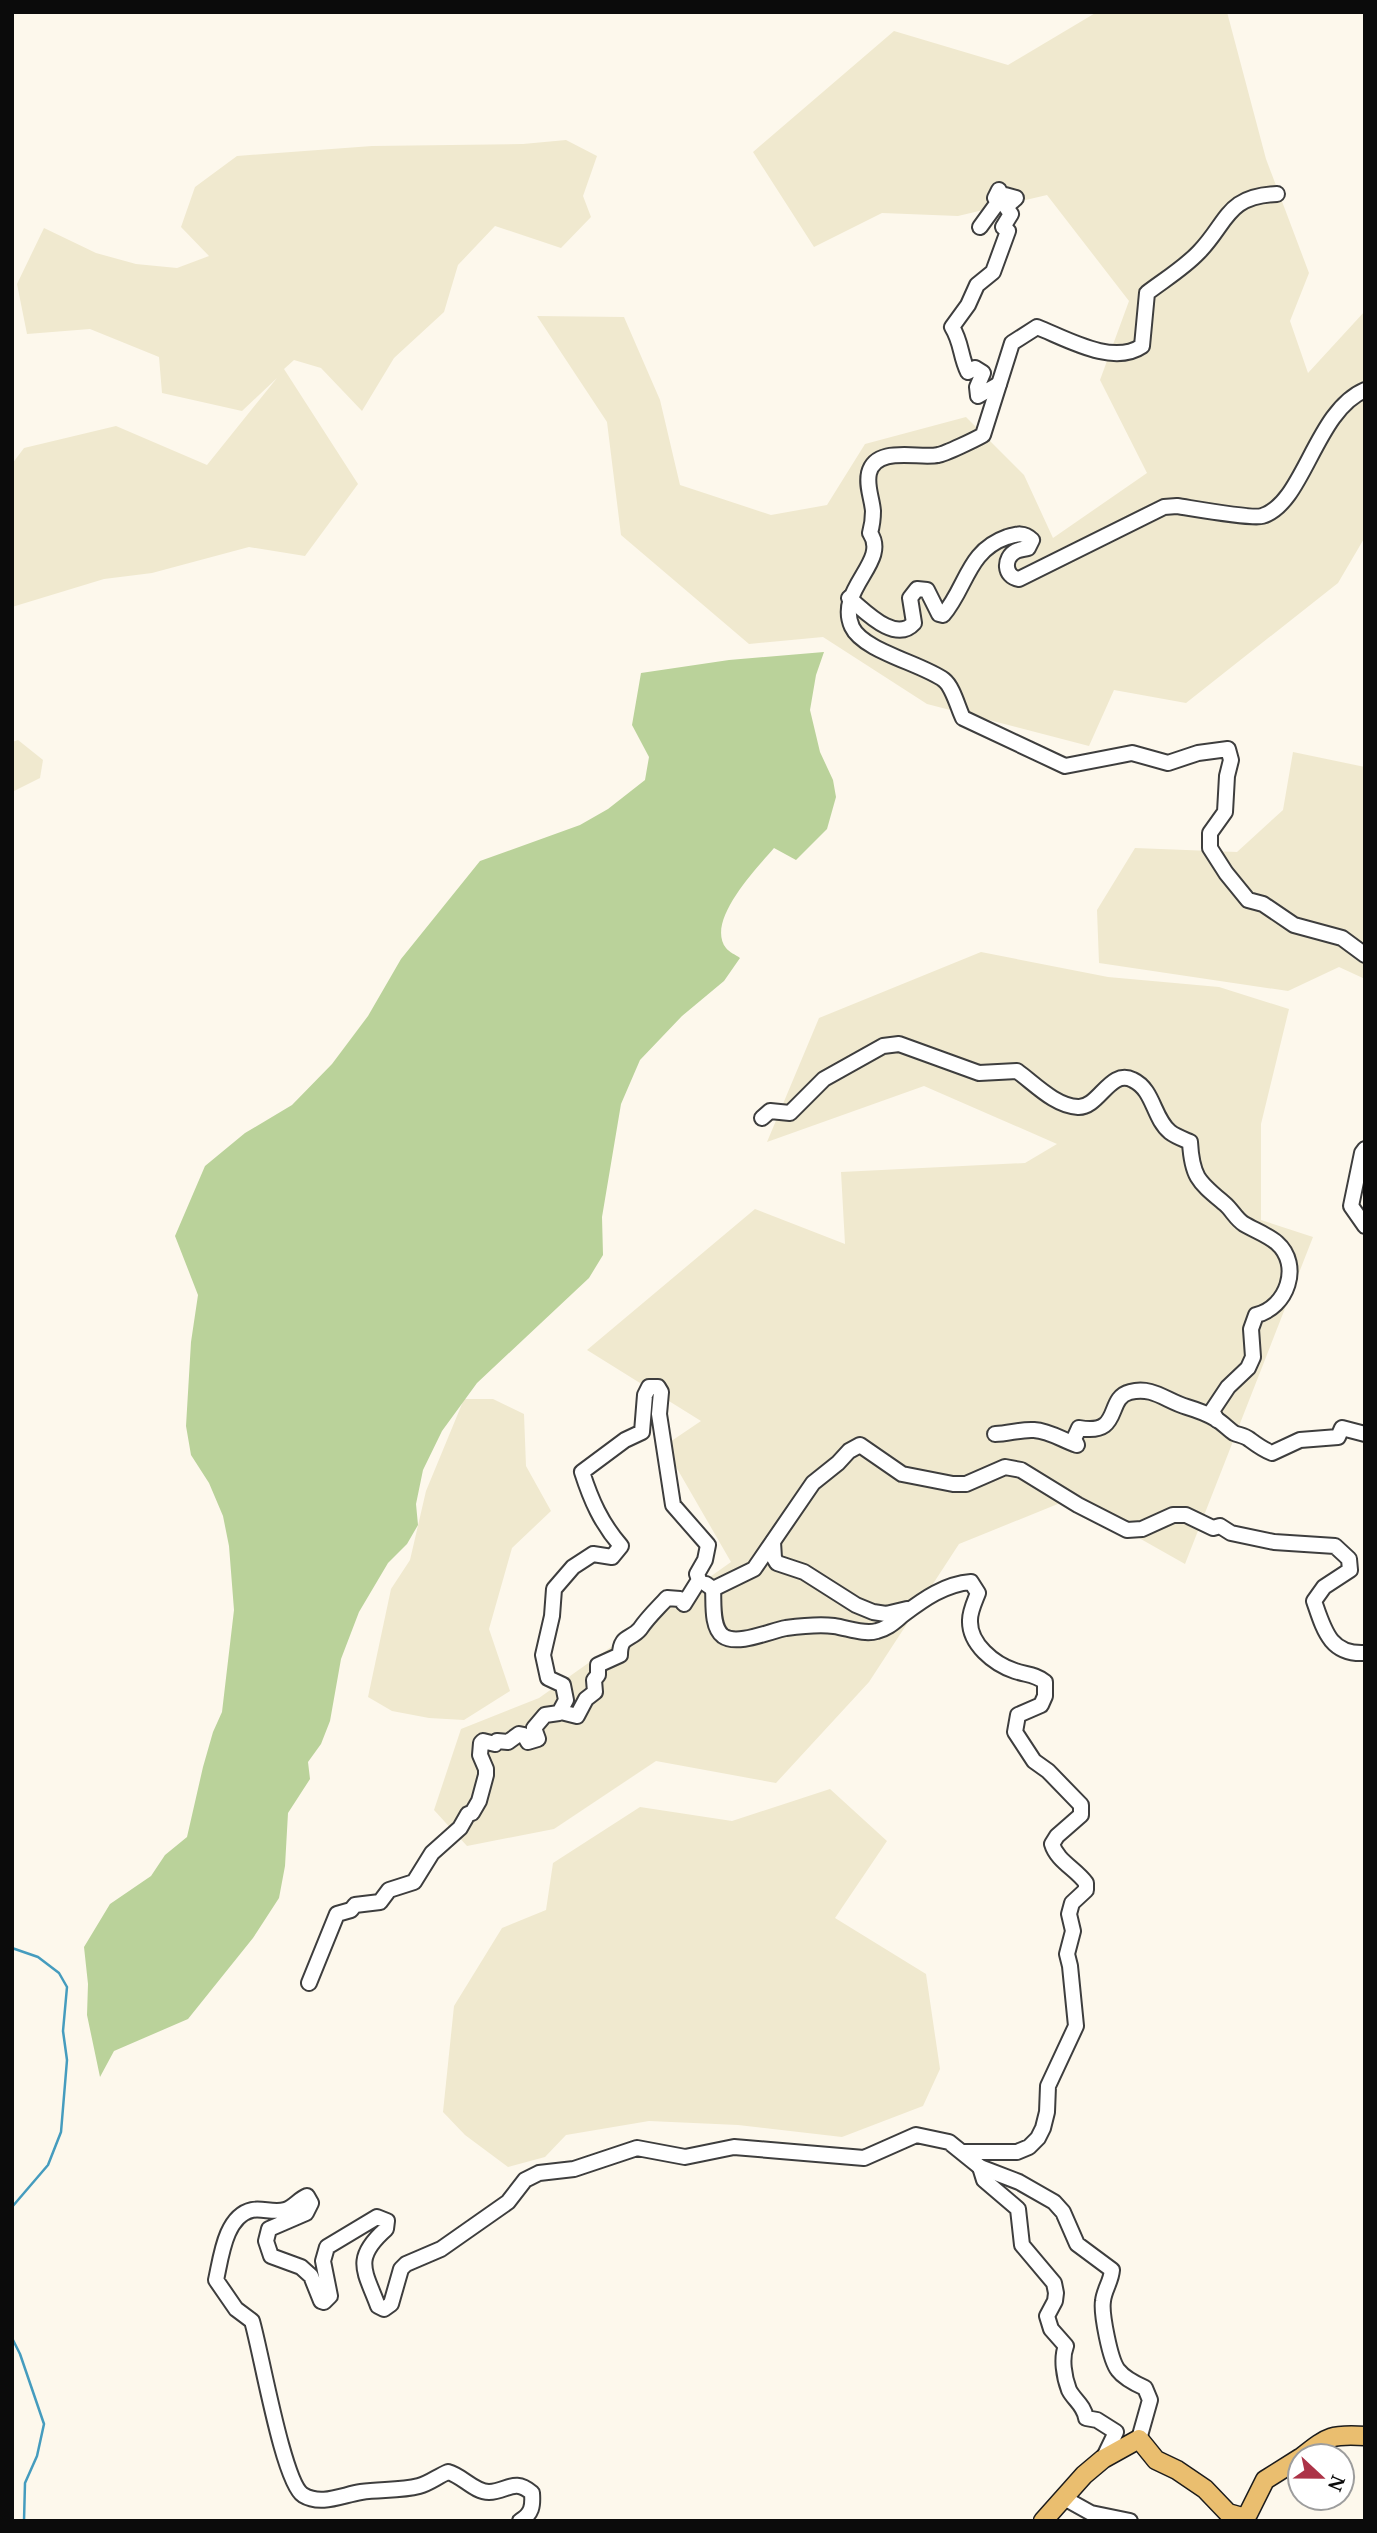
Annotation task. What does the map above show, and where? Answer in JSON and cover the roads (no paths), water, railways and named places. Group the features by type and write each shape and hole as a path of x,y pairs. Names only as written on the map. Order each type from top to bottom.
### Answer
{"main road":[{"path":"1321,2442 1336,2435 1365,2436"},
{"path":"1043,2521 1084,2475 1103,2459 1139,2440 1156,2460 1177,2470 1205,2489 1228,2512 1241,2517 1248,2514 1265,2480 1286,2467"}],"street":[{"path":"980,227 1005,194 1016,198 1006,207 1011,214 1003,227 1008,231 993,272 977,285 968,305 952,327 961,342 962,361 968,372 975,368 983,373 977,387 978,396 999,384"},
{"path":"1277,194 1247,199 1225,216 1199,252 1147,293 1142,346 1132,354 1108,354 1037,327 1012,342 983,435 938,455 896,455 874,463 869,472 868,485 873,512 870,533 875,549 873,559 849,598 848,608 852,628 871,644 946,681 963,718 1065,766 1132,753 1168,763 1198,752 1228,749 1231,760 1227,776 1225,813 1210,833 1210,848 1226,873 1248,900 1264,904 1294,925 1342,938 1365,955"},
{"path":"849,598 875,620 901,630 914,623 910,598 917,589 927,590 939,614 943,615 953,604 967,571 980,554 998,541 1017,534 1026,534 1032,540 1028,548 1014,552 1009,558 1007,567 1013,579 1019,579 1164,507 1177,506 1261,517 1282,505 1332,418 1354,395 1365,390"},
{"path":"762,1118 770,1111 790,1113 824,1079 883,1046 899,1044 979,1073 1017,1071 1050,1097 1077,1107 1087,1105 1115,1080 1126,1077 1136,1082 1151,1098 1160,1120 1171,1133 1189,1142 1191,1160 1198,1178 1208,1191 1227,1206 1240,1222 1277,1243 1286,1255 1289,1265 1285,1293 1279,1304 1266,1313 1256,1315 1251,1329 1253,1357 1248,1368 1228,1387 1212,1411 1217,1420"},
{"path":"1365,1149 1351,1206 1365,1226"},
{"path":"559,1713 566,1700 564,1685 548,1678 543,1655 552,1616 554,1588 573,1567 593,1553 612,1557 621,1546 605,1528 589,1496 582,1472 625,1440 642,1432 645,1395 649,1387 659,1387 661,1392 659,1414 673,1505 708,1545 705,1560 697,1574 699,1580 713,1590"},
{"path":"995,1434 1033,1430 1053,1434 1077,1445 1074,1439 1079,1428 1097,1429 1109,1423 1122,1396 1130,1392 1150,1390 1195,1408 1232,1432 1248,1438 1257,1447 1272,1453 1300,1440 1338,1437 1342,1429 1365,1434"},
{"path":"713,1590 754,1569 813,1483 849,1451 860,1445 902,1474 953,1484 966,1484 1005,1467 1021,1469 1078,1505 1127,1530 1142,1529 1173,1515 1186,1515 1213,1528 1220,1526 1231,1533 1274,1542 1335,1546 1349,1559 1350,1570 1324,1587 1314,1601 1326,1636 1339,1647 1356,1655 1365,1653"},
{"path":"773,1542 777,1563 804,1572 856,1605 886,1614 918,1605"},
{"path":"309,1983 337,1914 351,1910 355,1905 380,1902 389,1890 414,1882 432,1853 460,1828 468,1814 472,1813 479,1801 486,1775 480,1755 481,1743 508,1742 519,1734 524,1735 528,1742 533,1742 538,1739 534,1728 545,1715 559,1713 577,1716 586,1699 595,1692 594,1680 598,1675 598,1665 620,1655 620,1646 625,1639 638,1632 642,1623 667,1598 680,1599 684,1604 699,1580"},
{"path":"713,1590 714,1616 718,1630 721,1635 742,1639 786,1628 820,1625 874,1632 891,1626 941,1589 955,1583 971,1582 978,1593 970,1619 977,1644 988,1656 1003,1665 1014,1671 1032,1674 1045,1682 1045,1696 1041,1704 1018,1715 1015,1732 1034,1761 1048,1771 1081,1805 1081,1815 1052,1844 1060,1858 1086,1883 1086,1890 1072,1903 1069,1914 1073,1931 1067,1954 1076,2026 1048,2086 1046,2122 1038,2138 1029,2147 1017,2152 963,2152"},
{"path":"520,2521 527,2517 533,2507 532,2493 525,2487 514,2485 490,2492 476,2488 457,2474 448,2472 421,2486 393,2491 358,2492 321,2501 302,2495 294,2483 284,2452 252,2321 236,2309 216,2280 228,2233 238,2219 250,2210 286,2210 307,2196 311,2203 306,2213 269,2229 266,2241 271,2256 301,2267 311,2276 321,2301 324,2302 330,2296 323,2261 327,2248 377,2217 387,2221 386,2229 374,2239 365,2256 363,2271 378,2306 384,2309 391,2304 401,2269 406,2264 441,2249 508,2202 525,2180 539,2173 574,2169 637,2148 685,2157 734,2147 863,2158 916,2135 949,2142 980,2167 1019,2182 1054,2202 1063,2212 1077,2244 1112,2270 1102,2304 1111,2352 1117,2369 1145,2388 1150,2400 1139,2440"},
{"path":"980,2167 984,2180 1018,2209 1022,2245 1054,2283 1055,2301 1048,2316 1051,2329 1066,2346 1062,2356 1070,2391 1085,2410 1086,2418 1097,2420 1116,2431 1103,2459"},
{"path":"1064,2498 1091,2513 1130,2521"}],"waterway":[{"path":"12,1948 38,1957 59,1973 67,1987 63,2031 67,2060 61,2132 48,2165 12,2207"},
{"path":"12,2338 44,2424 37,2456 25,2483 24,2521"}]}
